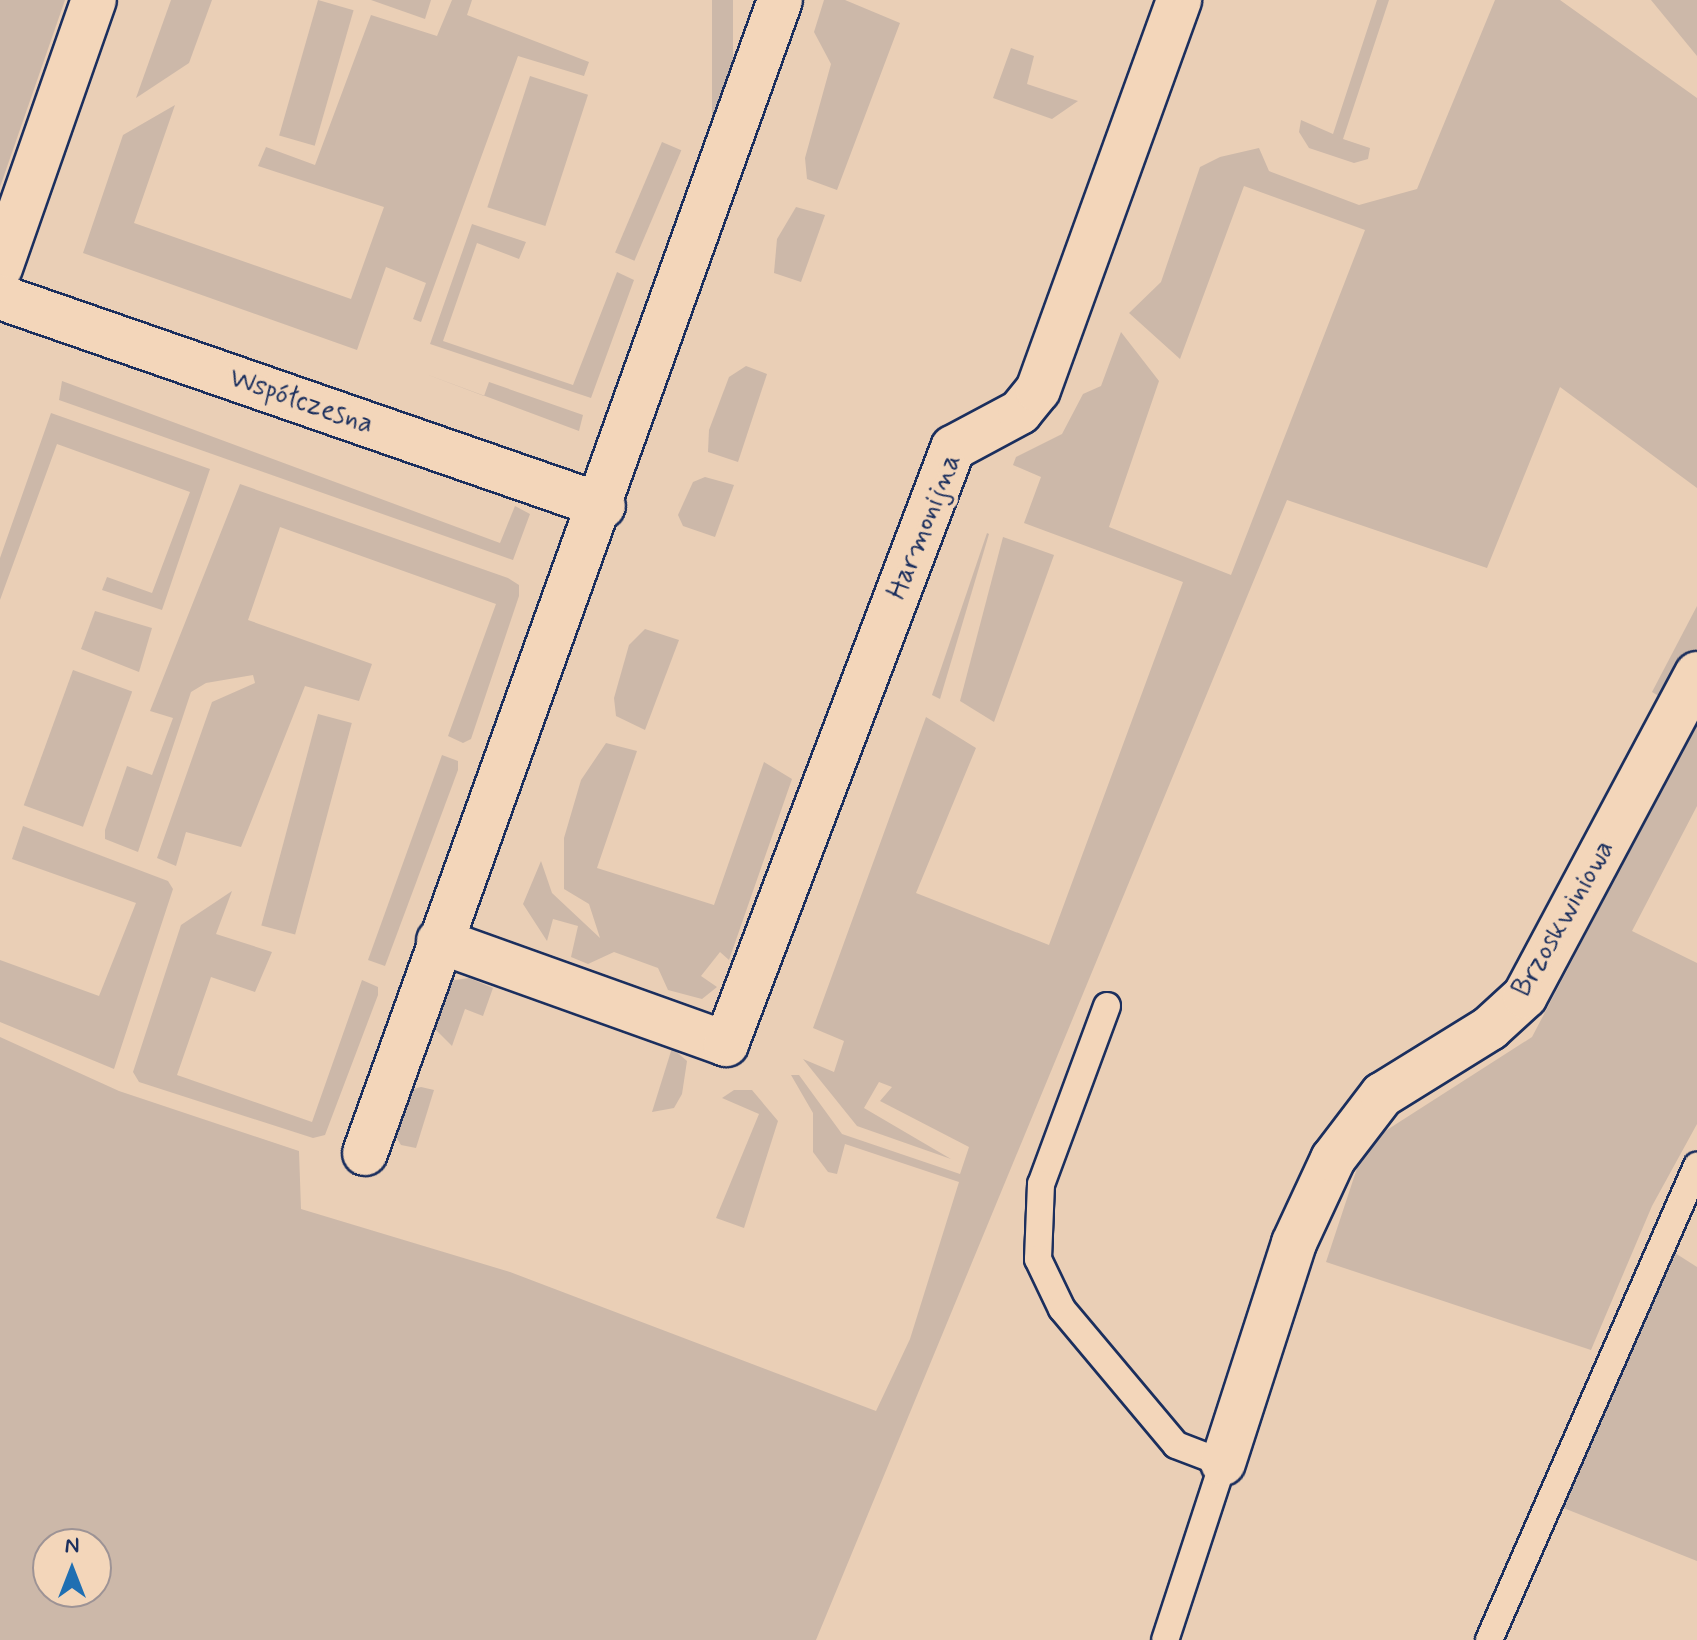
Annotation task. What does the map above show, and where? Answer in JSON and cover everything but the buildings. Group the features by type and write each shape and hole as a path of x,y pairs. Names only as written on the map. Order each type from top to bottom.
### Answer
{"street":[{"path":"0,268 94,0"},
{"path":"365,1153 439,941 603,506 780,0"},
{"name":"Harmonijna","path":"439,941 726,1044 953,448 1020,412 1038,390 1179,0"},
{"name":"Współczesna","path":"0,297 603,506"},
{"name":"Brzoskwiniowa","path":"1223,1463 1294,1243 1333,1159 1382,1095 1490,1028 1525,996 1697,674"}],"lane":[{"path":"1107,1006 1041,1184 1038,1259 1062,1309 1176,1445 1223,1463"},
{"path":"1489,1640 1697,1166"},
{"name":"Brzoskwiniowa","path":"1165,1640 1223,1463"}],"shaded area":[{"path":"0,0 65,0 0,187"},
{"path":"171,0 212,0 189,63 136,98"},
{"path":"318,0 354,10 315,146 279,136"},
{"path":"371,0 431,0 425,19"},
{"path":"452,0 472,0 467,15 589,62 584,76 518,56 421,322 413,319 426,283 386,267 357,350 83,253 123,135 175,105 134,223 351,299 384,207 258,166 266,147 315,165 371,15 437,36"},
{"path":"712,0 733,0 733,130 712,130"},
{"path":"824,0 845,0 900,23 837,190 807,179 805,158 831,64 814,32"},
{"path":"1377,0 1389,0 1343,139 1370,148 1368,159 1354,163 1309,148 1299,132 1301,120 1333,134"},
{"path":"1495,0 1560,0 1697,98 1697,488 1560,387 1487,568 1287,500 816,1640 0,1640 0,1037 119,1091 299,1151 301,1209 510,1272 876,1411 910,1339 959,1182 845,1144 837,1174 828,1172 813,1152 813,1113 791,1075 799,1075 842,1134 960,1174 969,1147 880,1101 892,1087 879,1082 864,1108 951,1159 857,1126 803,1059 834,1072 844,1041 813,1028 926,717 976,748 916,893 1049,945 1183,582 1024,523 1041,477 1013,465 1016,457 1062,434 1083,394 1101,386 1121,332 1159,381 1109,527 1231,575 1365,230 1244,186 1180,359 1129,313 1161,282 1200,167 1220,157 1259,148 1269,171 1359,205 1417,189"},
{"path":"1651,0 1697,0 1697,56"},
{"path":"1011,48 1034,56 1027,84 1078,101 1052,119 993,98"},
{"path":"530,76 588,95 545,226 487,207"},
{"path":"662,142 681,150 634,261 615,252"},
{"path":"796,207 825,215 801,282 774,273 777,239"},
{"path":"472,224 526,242 519,259 477,243 443,341 573,385 617,272 634,280 591,398 430,344"},
{"path":"746,366 767,374 738,462 708,452 709,430 729,377"},
{"path":"62,381 500,543 515,506 530,514 513,560 59,400"},
{"path":"489,382 583,415 579,431 484,396"},
{"path":"51,413 210,469 162,610 102,590 107,577 152,593 190,492 57,444 0,600 0,558"},
{"path":"705,477 734,485 715,537 683,526 678,515 693,482"},
{"path":"240,484 508,578 519,585 519,596 471,739 463,743 448,736 496,604 280,527 248,620 372,664 359,701 305,686 241,847 186,832 176,866 157,858 212,702 255,683 253,675 206,683 191,692 138,852 105,839 105,830 127,766 152,775 173,718 150,711"},
{"path":"989,534 940,699 932,695"},
{"path":"1003,537 1054,555 994,722 960,701"},
{"path":"1697,606 1697,718 1652,692"},
{"path":"95,611 152,628 139,672 81,649"},
{"path":"645,629 679,640 645,730 616,716 614,698 629,645"},
{"path":"73,670 132,692 83,827 24,805"},
{"path":"318,714 352,723 295,935 261,926"},
{"path":"1697,723 1697,806 1632,931 1697,963 1697,1124 1652,1206 1591,1350 1326,1262 1365,1144 1532,1037"},
{"path":"606,743 637,751 597,868 714,905 764,762 792,779 729,960 720,952 701,976 717,987 702,999 668,990 658,968 614,952 588,964 571,957 578,926 553,919 547,941 523,904 541,861 552,893 600,938 589,904 564,889 564,838 581,780"},
{"path":"442,755 458,761 458,770 385,966 368,960"},
{"path":"23,826 168,881 173,889 114,1069 0,1022 0,960 99,996 136,903 12,859"},
{"path":"232,891 216,934 272,952 255,992 211,977 177,1075 312,1122 362,980 378,987 378,995 325,1135 313,1138 139,1082 133,1072 181,925"},
{"path":"469,978 493,988 483,1016 465,1009 452,1046 432,1026 448,981"},
{"path":"672,1048 687,1061 682,1094 674,1108 652,1112"},
{"path":"421,1087 434,1090 416,1148 401,1145 392,1131 406,1091"},
{"path":"734,1090 752,1090 778,1121 744,1228 716,1218 759,1114 722,1098"},
{"path":"1675,1253 1697,1267 1697,1561 1561,1507"}]}
